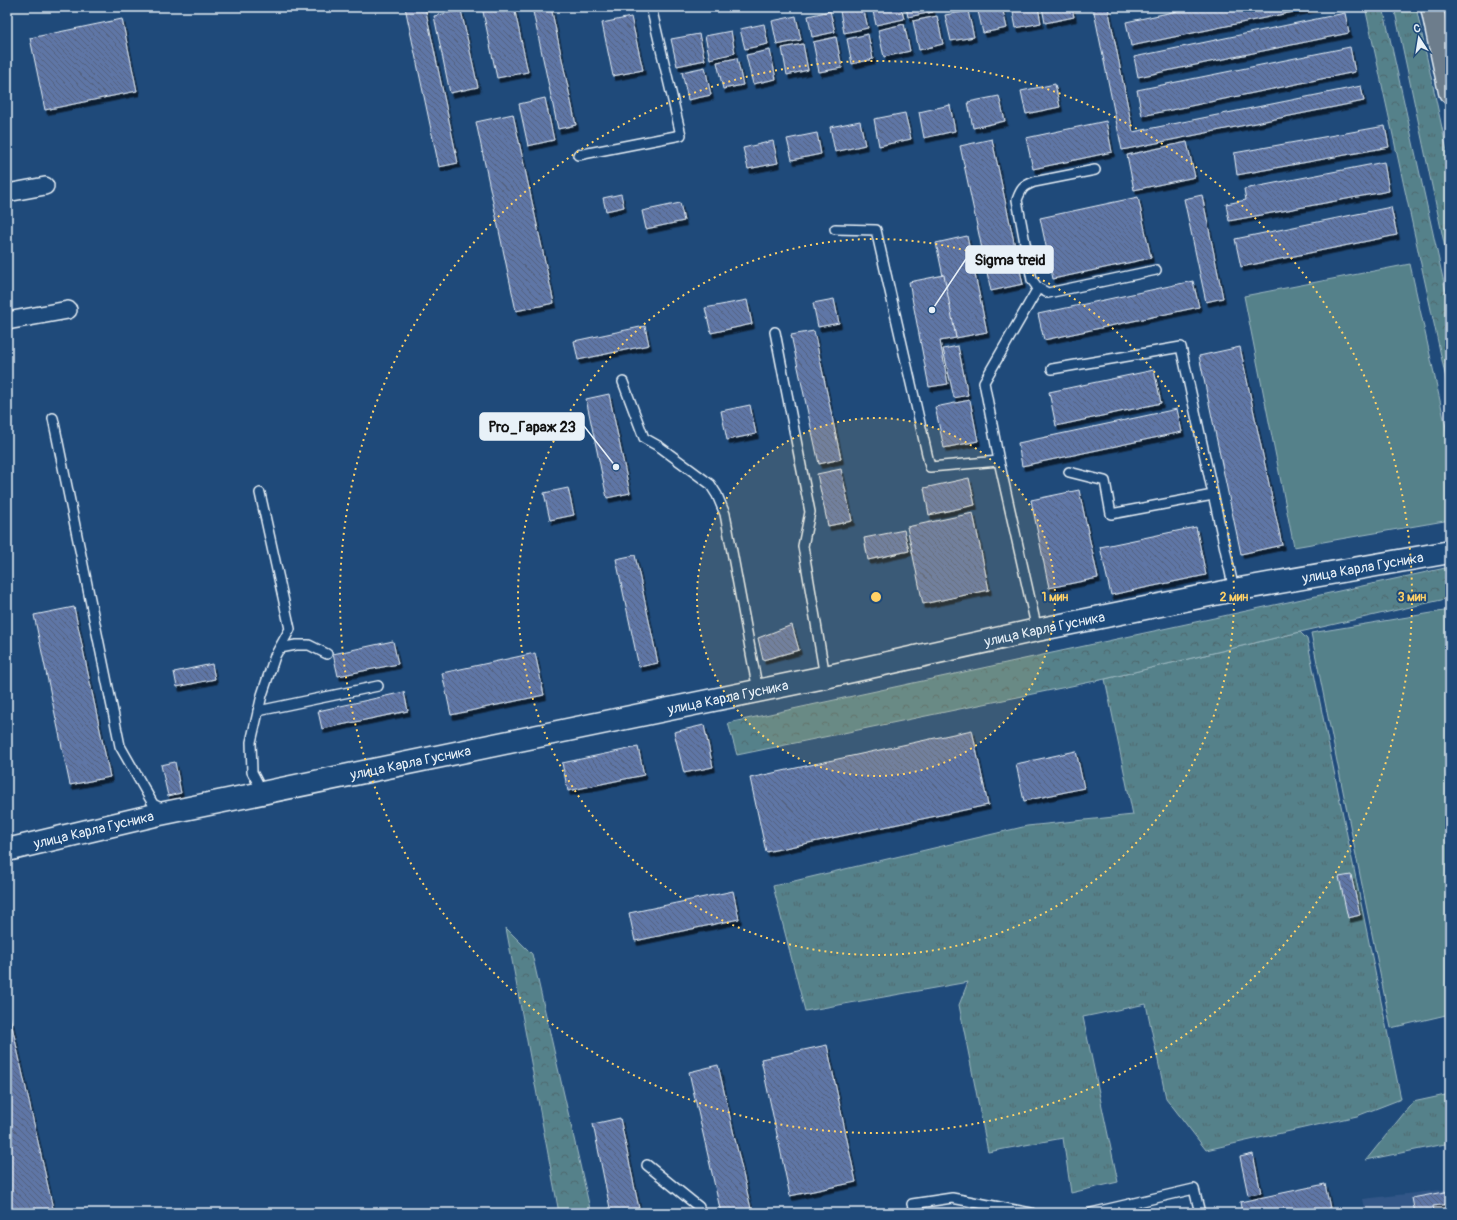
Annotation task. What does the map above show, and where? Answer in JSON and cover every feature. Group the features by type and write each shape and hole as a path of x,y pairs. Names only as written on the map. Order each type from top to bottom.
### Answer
{"main road":[{"path":"1432,7 1450,92"}],"street":[{"path":"7,193 45,186"},
{"path":"7,321 68,310"},
{"name":"улица Карла Гусника","path":"7,850 170,812 758,691 1037,630 1234,590 1450,552"}],"lane":[{"path":"578,155 681,136 651,7"},
{"path":"1095,170 1034,182 1025,185 1021,191 1017,200 1032,280 1038,288 1048,293 1156,270"},
{"path":"835,229 876,230 930,467 999,461"},
{"path":"1037,630 999,461 984,382 1038,288"},
{"path":"775,332 810,512 804,546 824,677"},
{"path":"1052,370 1182,348 1234,590"},
{"path":"623,382 644,438 660,447 710,484 717,495 725,514 758,691"},
{"path":"53,418 120,746 153,804 170,812"},
{"path":"1069,472 1105,481 1111,514 1214,495"},
{"path":"260,493 290,629 275,656 262,695 251,742 252,772 263,793"},
{"path":"280,648 296,645 309,645 327,654"},
{"path":"258,711 378,686"},
{"path":"647,1165 699,1207 700,1213"},
{"path":"1091,1213 1194,1189 1200,1213"},
{"path":"912,1204 952,1198 1032,1213"}],"shaded area":[{"path":"1450,1189 1450,1213 1366,1213 1363,1199"}],"green space":[{"path":"1365,7 1383,7 1450,310 1450,397"},
{"path":"1394,7 1416,7 1450,165 1450,271"},
{"path":"1410,264 1450,446 1450,520 1294,547 1244,296"},
{"path":"1450,567 1450,598 1105,679 737,755 728,723"},
{"path":"1450,610 1450,1014 1391,1028 1311,633"},
{"path":"1300,632 1307,639 1401,1099 1357,1116 1206,1150 1166,1098 1146,1004 1083,1017 1118,1182 1071,1193 1063,1138 988,1152 959,1005 968,982 805,1011 773,886 1027,826 1133,815 1105,679"},
{"path":"506,928 532,954 591,1213 559,1213"},
{"path":"1450,1094 1450,1143 1366,1160 1413,1102"}],"building":[{"path":"405,7 425,7 458,163 439,167"},
{"path":"482,7 514,7 528,72 497,78"},
{"path":"532,7 551,7 576,125 558,129"},
{"path":"863,7 868,28 844,33 840,11"},
{"path":"872,7 901,7 904,19 876,25"},
{"path":"906,7 932,7 933,12 908,17"},
{"path":"977,7 1002,7 1007,28 983,33"},
{"path":"1012,7 1038,7 1041,23 1016,28"},
{"path":"1042,7 1072,7 1074,17 1045,23"},
{"path":"1093,7 1108,7 1133,132 1361,86 1364,101 1122,150"},
{"path":"1196,7 1317,7 1131,46 1126,22"},
{"path":"461,10 478,87 450,93 434,16"},
{"path":"830,11 835,32 812,37 808,16"},
{"path":"968,11 974,37 951,41 945,15"},
{"path":"1345,13 1349,33 1138,77 1134,57"},
{"path":"796,16 801,40 777,45 772,21"},
{"path":"937,16 943,44 919,50 913,21"},
{"path":"631,17 643,70 613,76 602,23"},
{"path":"122,19 137,91 45,110 30,38"},
{"path":"764,24 768,44 745,49 740,29"},
{"path":"904,24 910,51 884,57 878,30"},
{"path":"731,31 735,53 710,59 705,36"},
{"path":"699,34 705,60 677,66 671,39"},
{"path":"868,34 873,59 852,64 847,39"},
{"path":"836,37 842,68 819,72 813,42"},
{"path":"803,44 808,70 787,75 782,48"},
{"path":"1350,47 1355,72 1142,116 1137,90"},
{"path":"770,50 776,79 753,84 746,55"},
{"path":"737,58 743,85 723,89 717,62"},
{"path":"705,67 711,95 688,100 682,72"},
{"path":"1055,84 1060,107 1026,114 1021,91"},
{"path":"999,96 1005,121 973,128 968,102"},
{"path":"545,98 554,140 528,146 519,104"},
{"path":"950,105 955,131 924,138 919,112"},
{"path":"905,113 911,139 879,146 874,119"},
{"path":"513,114 554,303 516,311 476,122"},
{"path":"860,121 865,145 835,152 830,127"},
{"path":"1106,121 1112,152 1033,169 1026,138"},
{"path":"1385,126 1389,147 1237,175 1234,153"},
{"path":"817,133 821,154 792,160 787,139"},
{"path":"992,139 1023,284 991,291 960,146"},
{"path":"773,141 778,163 748,169 743,148"},
{"path":"1187,142 1195,177 1134,190 1127,155"},
{"path":"1384,162 1389,191 1229,221 1226,204 1246,200 1244,189"},
{"path":"621,194 624,207 606,211 603,198"},
{"path":"1202,195 1223,298 1206,302 1184,199"},
{"path":"1138,197 1151,258 1053,279 1040,218"},
{"path":"680,203 684,221 646,229 642,211"},
{"path":"1391,207 1397,235 1241,267 1235,239"},
{"path":"7,217 10,234 7,234"},
{"path":"967,236 987,332 956,338 936,243"},
{"path":"944,275 956,338 940,341 948,384 929,387 909,282"},
{"path":"1193,281 1199,307 1044,340 1038,314"},
{"path":"834,299 839,323 818,327 813,303"},
{"path":"747,300 752,324 711,333 705,308"},
{"path":"645,326 649,345 578,360 574,341"},
{"path":"814,331 841,459 819,464 791,335"},
{"path":"958,346 968,395 954,398 943,349"},
{"path":"1240,347 1282,545 1241,554 1199,356"},
{"path":"1154,370 1161,403 1056,426 1049,392"},
{"path":"609,394 630,493 607,498 586,399"},
{"path":"970,400 978,441 944,448 935,407"},
{"path":"750,405 756,434 727,440 721,411"},
{"path":"1177,409 1182,432 1022,466 1018,443"},
{"path":"841,469 852,521 828,526 817,474"},
{"path":"969,478 975,505 929,515 924,488"},
{"path":"568,488 574,515 550,520 544,493"},
{"path":"1079,490 1098,578 1049,588 1031,500"},
{"path":"973,513 989,590 923,604 907,527"},
{"path":"1196,527 1206,575 1111,595 1100,547"},
{"path":"904,530 909,551 868,560 864,538"},
{"path":"635,555 658,663 639,667 616,559"},
{"path":"74,607 110,777 70,785 34,615"},
{"path":"792,625 799,650 763,660 758,638"},
{"path":"393,641 398,664 338,676 333,654"},
{"path":"535,653 544,695 451,715 442,673"},
{"path":"212,664 215,679 177,687 174,672"},
{"path":"404,692 408,711 322,729 318,711"},
{"path":"704,725 713,767 684,773 674,732"},
{"path":"972,730 988,805 766,852 750,778"},
{"path":"638,747 644,775 568,791 562,763"},
{"path":"1076,751 1084,788 1024,801 1016,764"},
{"path":"175,762 181,793 168,796 161,765"},
{"path":"1351,875 1360,915 1348,918 1339,877"},
{"path":"733,891 739,919 635,941 629,913"},
{"path":"7,1017 10,1017 54,1213 7,1213"},
{"path":"827,1045 856,1182 790,1196 761,1059"},
{"path":"718,1065 752,1213 721,1213 689,1072"},
{"path":"620,1118 640,1213 611,1213 593,1124"},
{"path":"1253,1154 1261,1193 1248,1195 1240,1157"},
{"path":"1325,1184 1331,1213 1242,1213 1240,1202"},
{"path":"1450,1191 1450,1204 1433,1206 1434,1213 1415,1213 1412,1198"}],"place":[{"name":"Sigma treid","path":"932,310"},
{"name":"Pro_Гараж 23","path":"616,467"}]}
